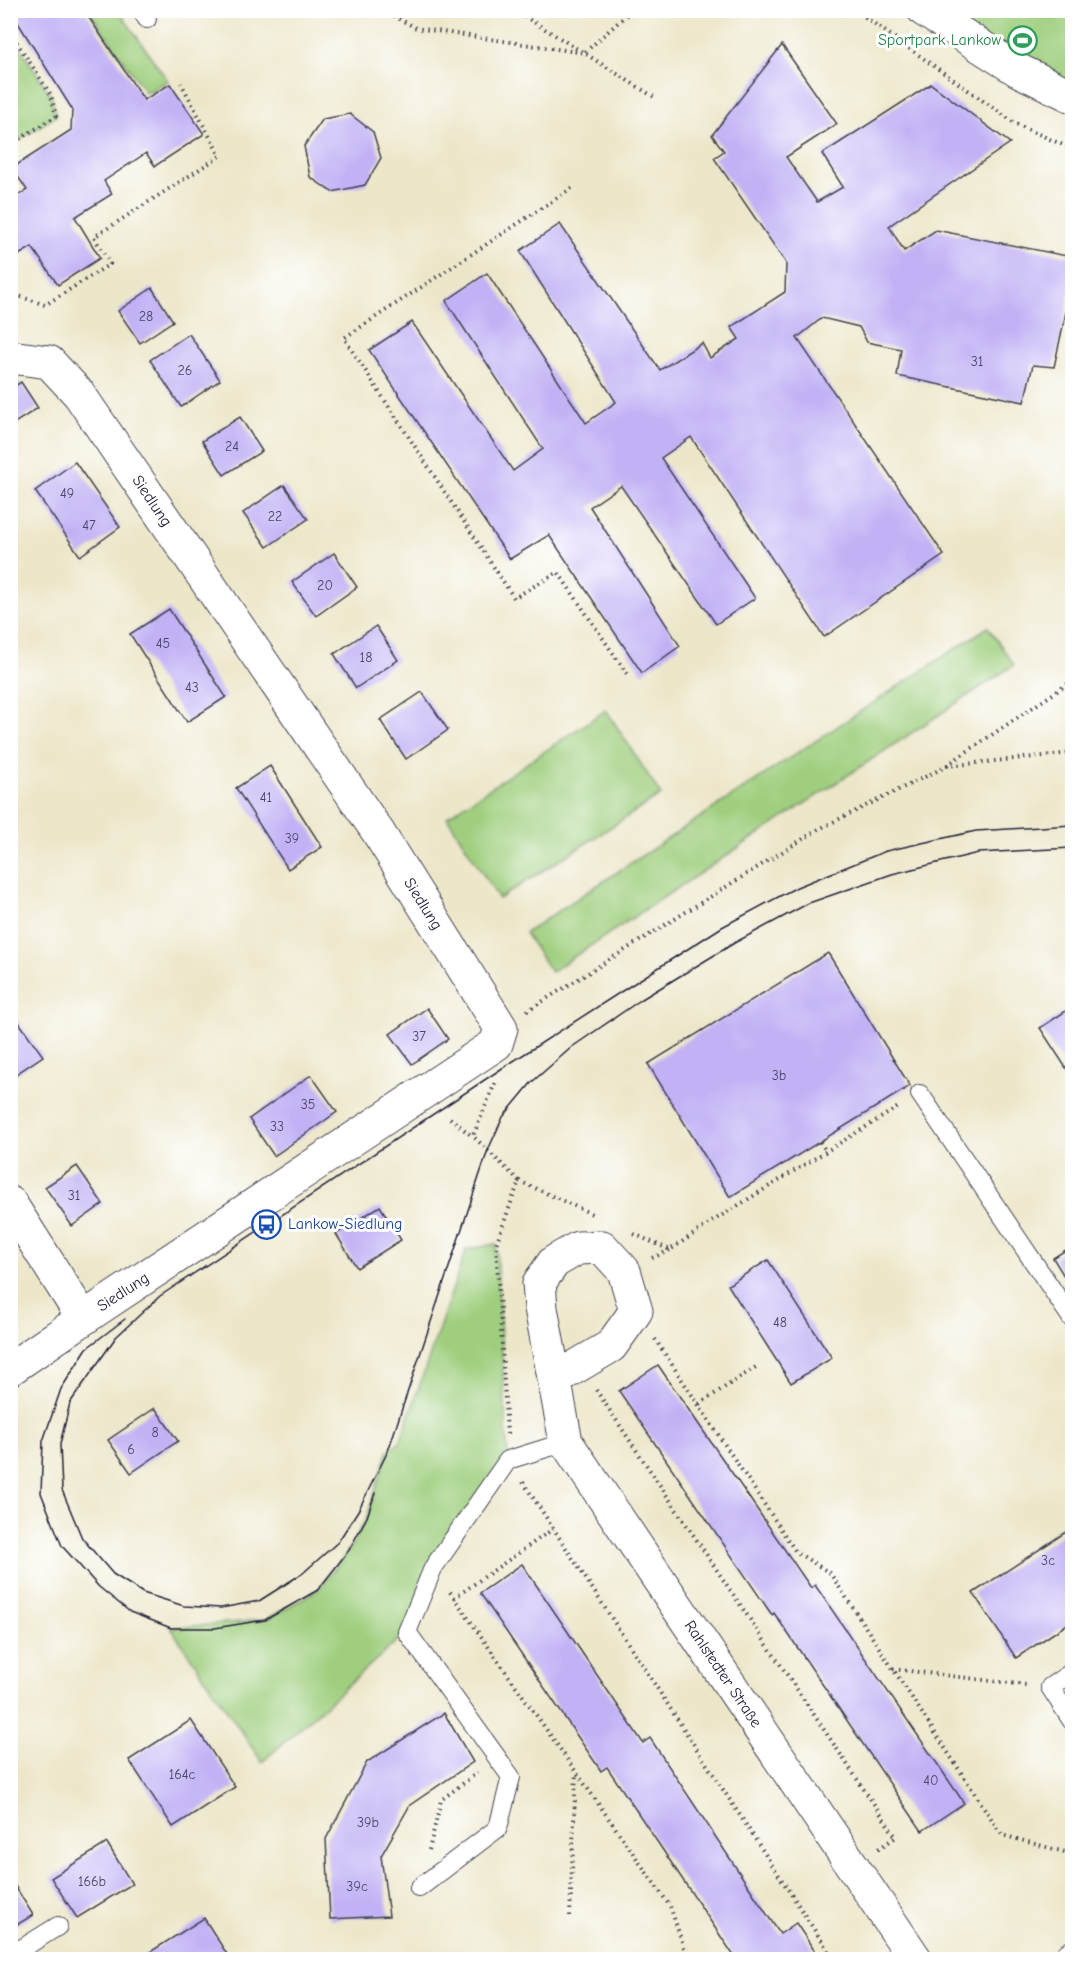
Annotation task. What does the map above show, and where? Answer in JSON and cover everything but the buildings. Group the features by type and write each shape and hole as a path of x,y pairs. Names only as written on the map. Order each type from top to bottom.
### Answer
{"street":[{"path":"924,10 1018,70 1072,96"},
{"name":"Siedlung","path":"10,357 49,362 86,404 365,813 501,1028 496,1044 83,1318 10,1369"},
{"name":"Siedlung","path":"10,1203 83,1318"},
{"name":"Rahlstedter Straße","path":"636,1311 624,1271 602,1247 578,1248 554,1262 539,1283 541,1308 567,1372 566,1442 852,1866 908,1957"},
{"path":"567,1372 611,1346 636,1311"}],"lane":[{"path":"920,1094 1072,1319"},
{"path":"419,1888 498,1828 511,1777 407,1632 433,1568 508,1460 566,1442"},
{"path":"1072,1672 1050,1688 1072,1721"},
{"path":"10,1956 58,1926"}],"path":[{"path":"383,10 416,28 584,53"},
{"path":"514,10 654,97"},
{"path":"584,53 632,10"},
{"path":"855,10 1016,124 1072,149"},
{"path":"10,32 51,96 56,116 10,145"},
{"path":"10,301 19,296 45,305 110,264 94,237 220,156 181,83"},
{"path":"572,188 344,339 514,598 558,572 627,674"},
{"path":"501,1028 819,829 946,766 1072,681"},
{"path":"946,766 1072,753"},
{"path":"627,1230 670,1250 920,1094"},
{"path":"450,1118 472,1136"},
{"path":"820,1142 826,1151"},
{"path":"519,1181 595,1216"},
{"path":"636,1311 796,1552 830,1573 1002,1835 1072,1854"},
{"path":"699,1404 756,1367"},
{"path":"567,1372 896,1837 852,1866"},
{"path":"454,1598 553,1529"},
{"path":"433,1568 670,1906 688,1959"},
{"path":"893,1669 1050,1688"},
{"path":"419,1888 441,1800 497,1758"},
{"path":"570,1916 576,1772"}],"green space":[{"path":"89,11 119,11 168,81 146,93"},
{"name":"Sportpark Lankow","path":"924,11 1072,11 1072,96"},
{"path":"11,34 51,95 56,116 11,145"},
{"path":"988,627 1014,665 551,972 525,933"},
{"path":"606,710 661,795 499,899 447,817"},
{"path":"496,1244 508,1460 433,1568 407,1632 262,1762 171,1628 265,1620 318,1590 349,1550 367,1517 388,1451 400,1442 466,1250"}],"tram line":[{"path":"1072,825 976,831 886,851 797,887 722,927 633,984 160,1296 116,1337 70,1403 60,1444 62,1490 82,1538 113,1574 143,1593 184,1606 221,1608 259,1601 303,1573 338,1542 359,1509 388,1451 488,1150 503,1117 532,1082 572,1047 642,999 736,942 809,903 892,874 978,853 1072,848"},
{"path":"125,1319 87,1348 61,1389 43,1441 41,1493 62,1546 99,1587 130,1612 171,1628 215,1628 265,1620 318,1590 349,1550 367,1517 375,1493"}],"place":[{"name":"Sportpark Lankow","path":"1022,40"},
{"name":"Lankow-Siedlung","path":"267,1224"}]}
